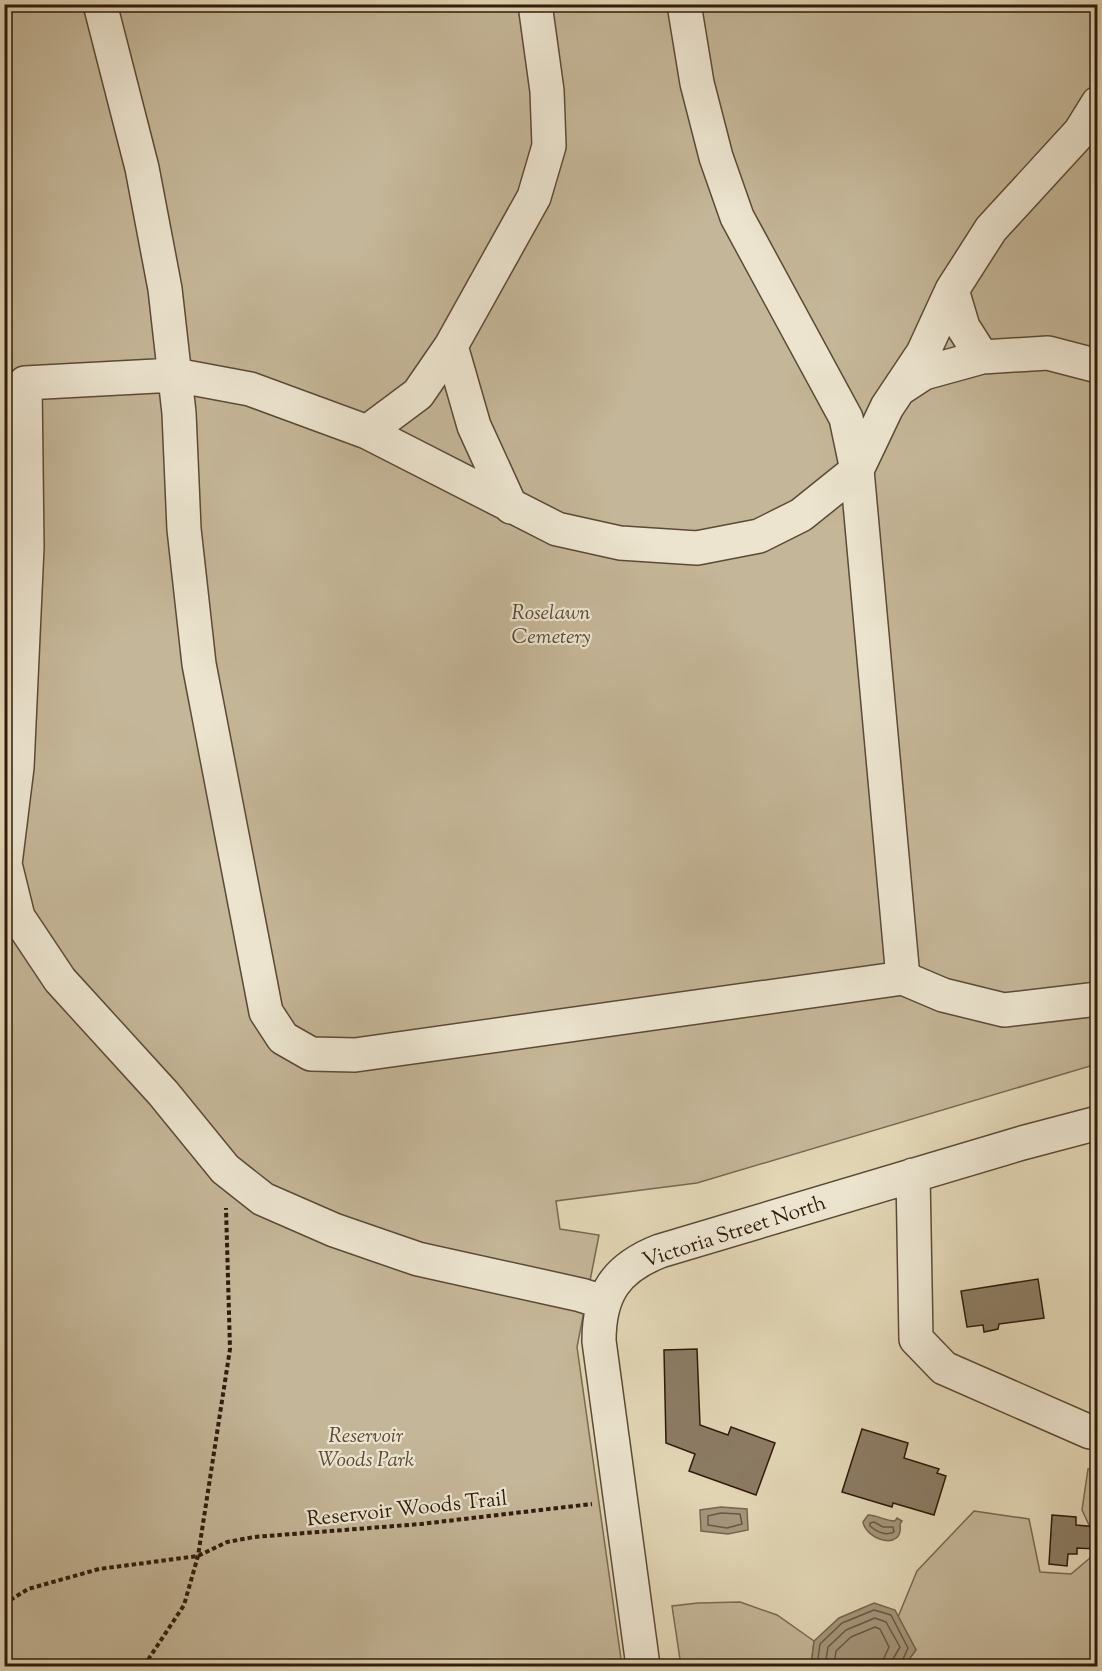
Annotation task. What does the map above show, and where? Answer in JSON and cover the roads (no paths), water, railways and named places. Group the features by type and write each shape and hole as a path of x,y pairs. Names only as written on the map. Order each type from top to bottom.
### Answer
{"street":[{"path":"100,4 142,168 165,289 179,413 184,529 199,664 266,1012 283,1038 311,1054 355,1055 903,978 943,995 1004,1010 1098,999"},
{"path":"367,432 418,394 451,346 534,197 549,146 547,91 535,4"},
{"path":"684,4 697,83 737,217 846,418 857,470 903,978"},
{"path":"603,1302 418,1259 334,1230 263,1199 225,1169 163,1093 60,980 18,916 5,864 16,767 27,547 15,381 175,375 250,389 367,432 557,529 620,543 697,548 759,536 801,515 857,470 887,407 923,353 952,290 991,229 1080,132 1098,103"},
{"path":"952,290 963,327 982,357"},
{"path":"451,346 474,426 511,507"},
{"path":"899,389 924,374 982,357 1048,353 1098,366"},
{"name":"Victoria Street North","path":"643,1666 599,1341 599,1321 603,1302 612,1285 625,1269 642,1258 913,1175 1098,1123"},
{"path":"913,1175 916,1339 944,1368 1090,1432"}],"water":[{"path":"721,1507 747,1509 748,1530 728,1534 701,1531 700,1510"},
{"path":"868,1515 891,1521 897,1518 902,1521 900,1533 891,1540 877,1538 871,1534 863,1522"},
{"path":"874,1603 895,1610 916,1650 904,1666 811,1666 814,1641 839,1618"}],"park label":[{"name":"Roselawn Cemetery","path":"551,624"},
{"name":"Reservoir Woods Park","path":"366,1447"}]}
